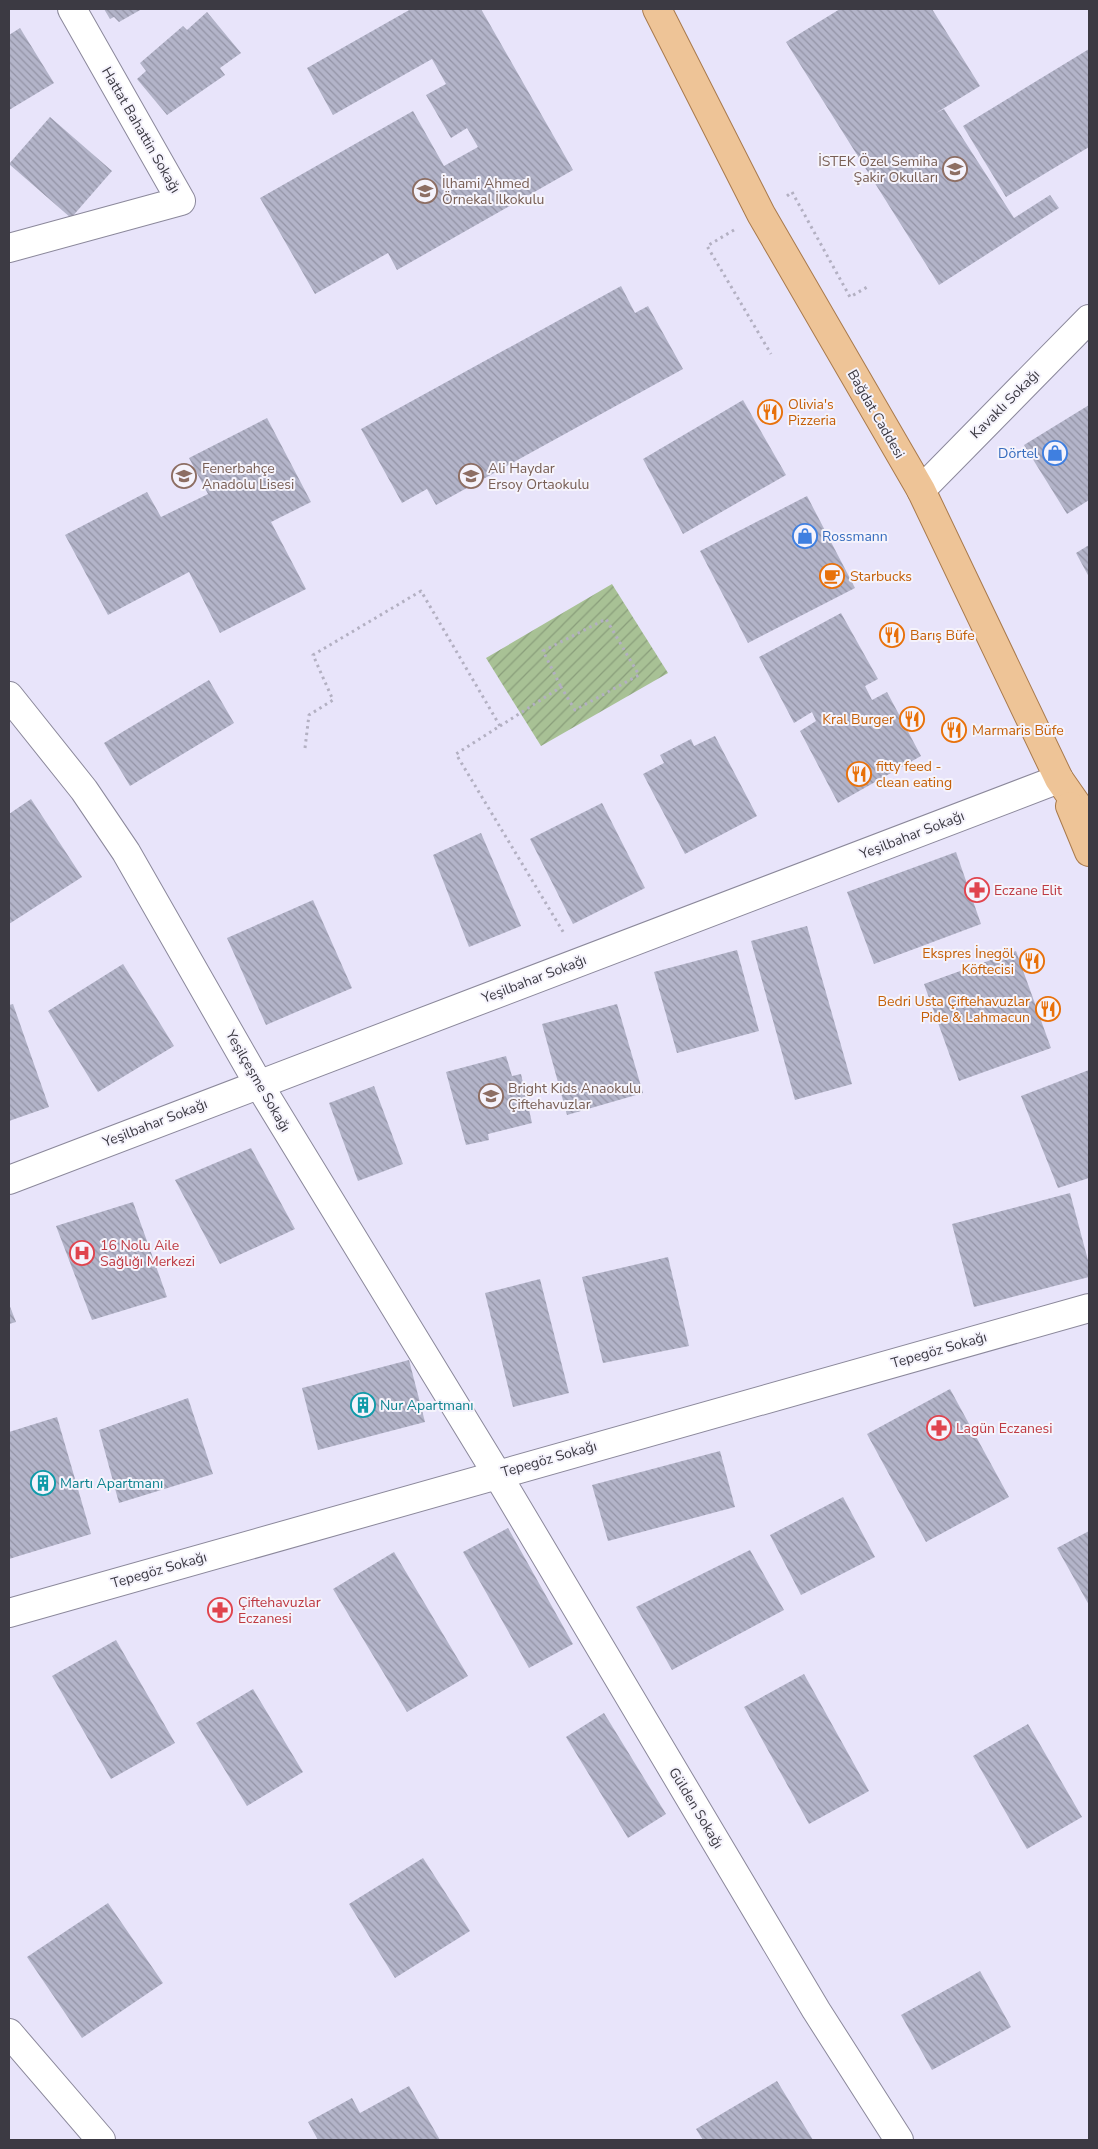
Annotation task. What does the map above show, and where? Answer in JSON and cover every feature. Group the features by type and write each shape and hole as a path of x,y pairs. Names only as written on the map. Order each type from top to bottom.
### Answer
{"main road":[{"name":"Bağdat Caddesi","path":"657,9 761,214 920,490 1059,779 1089,822"},
{"path":"1059,779 1089,852"}],"street":[{"name":"Hattat Bahattin Sokağı","path":"9,248 181,201 72,9"},
{"name":"Kavaklı Sokağı","path":"920,490 1089,319"},
{"name":"Yeşilçeşme Sokağı","path":"9,696 84,790 113,832 258,1084 497,1474"},
{"name":"Yeşilbahar Sokağı","path":"9,1180 1059,779"},
{"name":"Tepegöz Sokağı","path":"9,1613 1089,1308"},
{"name":"Gülden Sokağı","path":"497,1474 816,2010 899,2140"},
{"path":"9,2033 101,2140"}],"path":[{"path":"792,192 850,297 869,286"},
{"path":"707,246 772,354"},
{"path":"305,748 309,715 333,700 313,655 422,591 500,726"},
{"path":"606,619 639,675 575,710 561,687 543,651 606,619"},
{"path":"561,687 456,754 580,961"}],"green space":[{"path":"612,584 668,673 541,746 486,658"}],"building":[{"path":"104,9 142,9 119,22 114,17 110,19"},
{"path":"411,9 481,9 573,170 397,270 388,253 315,294 260,198 413,111 444,166 478,147 467,128 451,138 426,95 446,84 432,59 333,115 307,68"},
{"path":"840,9 932,9 980,86 936,113 944,109 1014,218 1050,195 1059,208 939,285 786,42"},
{"path":"207,12 241,53 220,68 225,75 167,115 137,79 146,71 140,63 183,26 187,30"},
{"path":"20,28 54,83 9,110 9,35"},
{"path":"1089,49 1089,147 1006,197 963,126"},
{"path":"50,117 112,171 71,218 9,164"},
{"path":"621,286 635,313 648,306 683,369 436,505 427,489 402,503 361,429"},
{"path":"743,400 786,475 683,534 643,459"},
{"path":"1089,405 1089,500 1067,514 1024,445"},
{"path":"267,418 311,502 271,522 306,589 220,633 189,572 108,615 65,535 147,492 161,517 208,494 189,458"},
{"path":"807,496 855,588 748,643 700,551"},
{"path":"1089,545 1089,577 1076,553"},
{"path":"841,613 878,679 865,686 872,700 887,692 921,756 838,803 800,731 816,721 812,712 794,723 759,657"},
{"path":"209,680 234,723 130,786 104,743"},
{"path":"715,736 757,816 685,854 643,774 664,763 660,755 691,739 694,746"},
{"path":"31,799 82,877 9,924 9,814"},
{"path":"602,803 645,888 573,924 530,839"},
{"path":"481,833 521,926 469,947 433,855"},
{"path":"956,852 981,924 874,964 847,892"},
{"path":"313,900 352,988 266,1025 227,938"},
{"path":"807,926 852,1084 795,1100 751,941"},
{"path":"737,950 759,1031 677,1053 654,972"},
{"path":"1016,951 1051,1048 959,1081 924,984"},
{"path":"123,964 174,1046 98,1092 48,1011"},
{"path":"13,1004 49,1107 9,1121 9,1005"},
{"path":"617,1004 643,1093 567,1115 542,1024"},
{"path":"506,1056 512,1076 521,1074 532,1123 488,1134 489,1140 466,1145 446,1072"},
{"path":"1089,1070 1089,1178 1058,1188 1021,1096"},
{"path":"374,1086 403,1164 358,1181 329,1103"},
{"path":"251,1148 295,1229 220,1264 175,1180"},
{"path":"1070,1193 1089,1264 1089,1277 974,1307 952,1224"},
{"path":"133,1202 167,1297 92,1320 56,1226"},
{"path":"668,1257 689,1346 603,1363 582,1277"},
{"path":"540,1279 569,1393 513,1407 485,1293"},
{"path":"9,1304 16,1322 9,1324"},
{"name":"Nur Apartmanı","path":"409,1360 425,1422 318,1450 302,1388"},
{"path":"950,1389 1009,1497 926,1542 867,1434"},
{"path":"188,1398 213,1474 119,1503 99,1430"},
{"name":"Martı Apartmanı","path":"57,1417 91,1534 9,1559 9,1432"},
{"path":"720,1451 735,1507 608,1541 592,1485"},
{"path":"843,1497 875,1557 801,1595 770,1535"},
{"path":"508,1528 573,1644 529,1668 463,1552"},
{"path":"1089,1531 1089,1605 1057,1548"},
{"path":"750,1550 784,1610 672,1670 636,1607"},
{"path":"394,1552 468,1676 407,1712 333,1589"},
{"path":"116,1640 175,1743 111,1779 52,1676"},
{"path":"804,1674 869,1791 809,1824 744,1707"},
{"path":"253,1689 303,1772 247,1806 196,1723"},
{"path":"604,1713 666,1814 628,1838 566,1737"},
{"path":"1028,1724 1082,1817 1027,1849 973,1756"},
{"path":"423,1858 470,1931 395,1978 349,1904"},
{"path":"108,1903 163,1983 82,2038 27,1957"},
{"path":"980,1971 1011,2027 932,2070 901,2015"},
{"path":"777,2081 813,2140 703,2140 696,2129"},
{"path":"409,2086 440,2140 318,2140 308,2122 352,2098 360,2113"}],"place":[{"name":"İSTEK Özel Semiha Şakir Okulları","path":"955,169"},
{"name":"İlhami Ahmed Örnekal İlkokulu","path":"425,191"},
{"name":"Olivia's Pizzeria","path":"770,412"},
{"name":"Dörtel","path":"1055,453"},
{"name":"Fenerbahçe Anadolu Lisesi","path":"184,476"},
{"name":"Ali Haydar Ersoy Ortaokulu","path":"471,476"},
{"name":"Rossmann","path":"805,536"},
{"name":"Starbucks","path":"832,576"},
{"name":"Barış Büfe","path":"892,635"},
{"name":"Kral Burger","path":"912,719"},
{"name":"Marmaris Büfe","path":"954,730"},
{"name":"fitty feed - clean eating","path":"859,774"},
{"name":"Eczane Elit","path":"977,890"},
{"name":"Ekspres İnegöl Köftecisi","path":"1032,961"},
{"name":"Bedri Usta Çiftehavuzlar Pide & Lahmacun","path":"1048,1009"},
{"name":"Bright Kids Anaokulu Çiftehavuzlar","path":"491,1096"},
{"name":"16 Nolu Aile Sağlığı Merkezi","path":"82,1253"},
{"name":"Nur Apartmanı","path":"363,1405"},
{"name":"Lagün Eczanesi","path":"939,1428"},
{"name":"Martı Apartmanı","path":"43,1483"},
{"name":"Çiftehavuzlar Eczanesi","path":"220,1610"}]}
